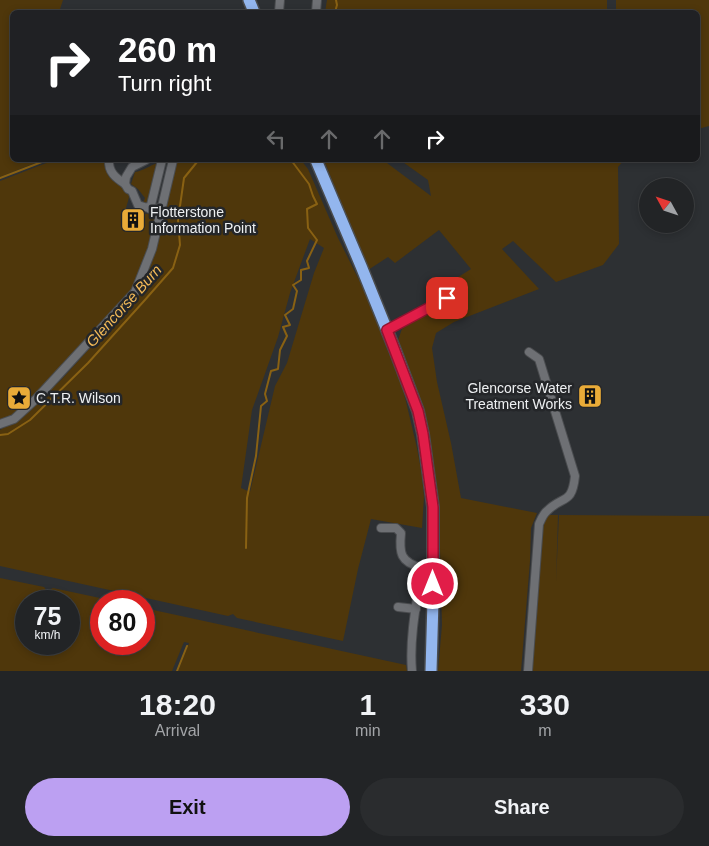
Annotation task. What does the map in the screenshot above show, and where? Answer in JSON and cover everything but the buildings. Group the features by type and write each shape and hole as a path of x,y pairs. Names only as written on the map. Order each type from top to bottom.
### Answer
{"highway":[{"path":"317,162 387,330 418,411 433,507 427,568 433,600 431,671"}],"lane":[{"path":"108,162 114,176 125,184 128,190 132,191 138,205 144,208 161,209"},
{"path":"125,184 126,176 132,167 142,162"},
{"path":"150,208 162,162"},
{"path":"0,424 14,419 36,400 135,292 152,249 173,162"},
{"path":"387,330 447,298"},
{"path":"528,671 539,524 545,512 569,497 574,488 575,476 539,359 529,352"},
{"path":"380,528 396,528 401,532 399,548 402,555 413,566 427,568 416,608 411,658 412,671"},
{"path":"398,607 416,608"}],"shaded area":[{"path":"0,0 63,0 60,10 10,10 10,162 38,162 0,177"},
{"path":"327,0 607,0 607,10 325,10"},
{"path":"616,0 709,0 709,126 700,128 700,10 616,10"},
{"path":"49,162 104,162 106,170 113,181 128,193 129,197 126,208 128,210 144,214 157,213 150,248 133,291 54,378 13,416 0,421 0,181"},
{"path":"176,162 303,162 308,169 338,238 364,290 403,389 417,448 424,497 422,528 371,519 343,641 237,618 233,614 228,616 155,600 155,590 109,590 0,566 0,430 18,419 61,380 137,296 151,265","holes":["310,239 324,248 314,273 287,363 275,386 250,492 241,488 252,410 278,337 290,293"]},
{"path":"325,162 386,162 431,196 428,180 403,162 622,162 618,167 619,244 603,265 556,282 513,241 502,249 539,289 454,322 436,333 432,348 437,382 461,498 537,513 531,528 521,671 438,671 442,625 439,511 435,476 425,422 398,340 402,329 425,313 428,296 471,269 439,230 395,263 388,257 368,270"},
{"path":"157,163 159,166 149,205 143,203 145,198 131,184 135,172"},
{"path":"547,515 558,515 556,582 559,515 709,516 709,671 528,671 540,527"},
{"path":"0,578 44,587 46,590 15,590 15,655 80,655 80,594 90,596 90,655 155,655 155,610 406,665 407,671 178,671 189,643 184,642 172,671 0,671"}],"waterway":[{"name":"Glencorse Burn","path":"336,0 336,10"},
{"path":"0,178 42,162"},
{"name":"Glencorse Burn","path":"0,435 8,434 30,420 88,363 173,268 180,245 178,220 184,178 197,162"},
{"path":"246,548 247,498 256,456 261,406 267,401 265,394 271,371 278,369 280,350 287,336 283,327 290,325 285,315 293,309 297,291 293,285 301,280 301,270 309,268 307,261 317,240 308,228 307,209 317,204 309,184 292,162"},
{"path":"177,671 187,646"}],"place":[{"name":"Flotterstone Information Point","path":"133,220"},
{"name":"Glencorse Water Treatment Works","path":"590,396"},
{"name":"C.T.R. Wilson","path":"19,398"}],"route":[{"path":"433,584 433,507 423,434 418,411 387,330 447,298"}]}
